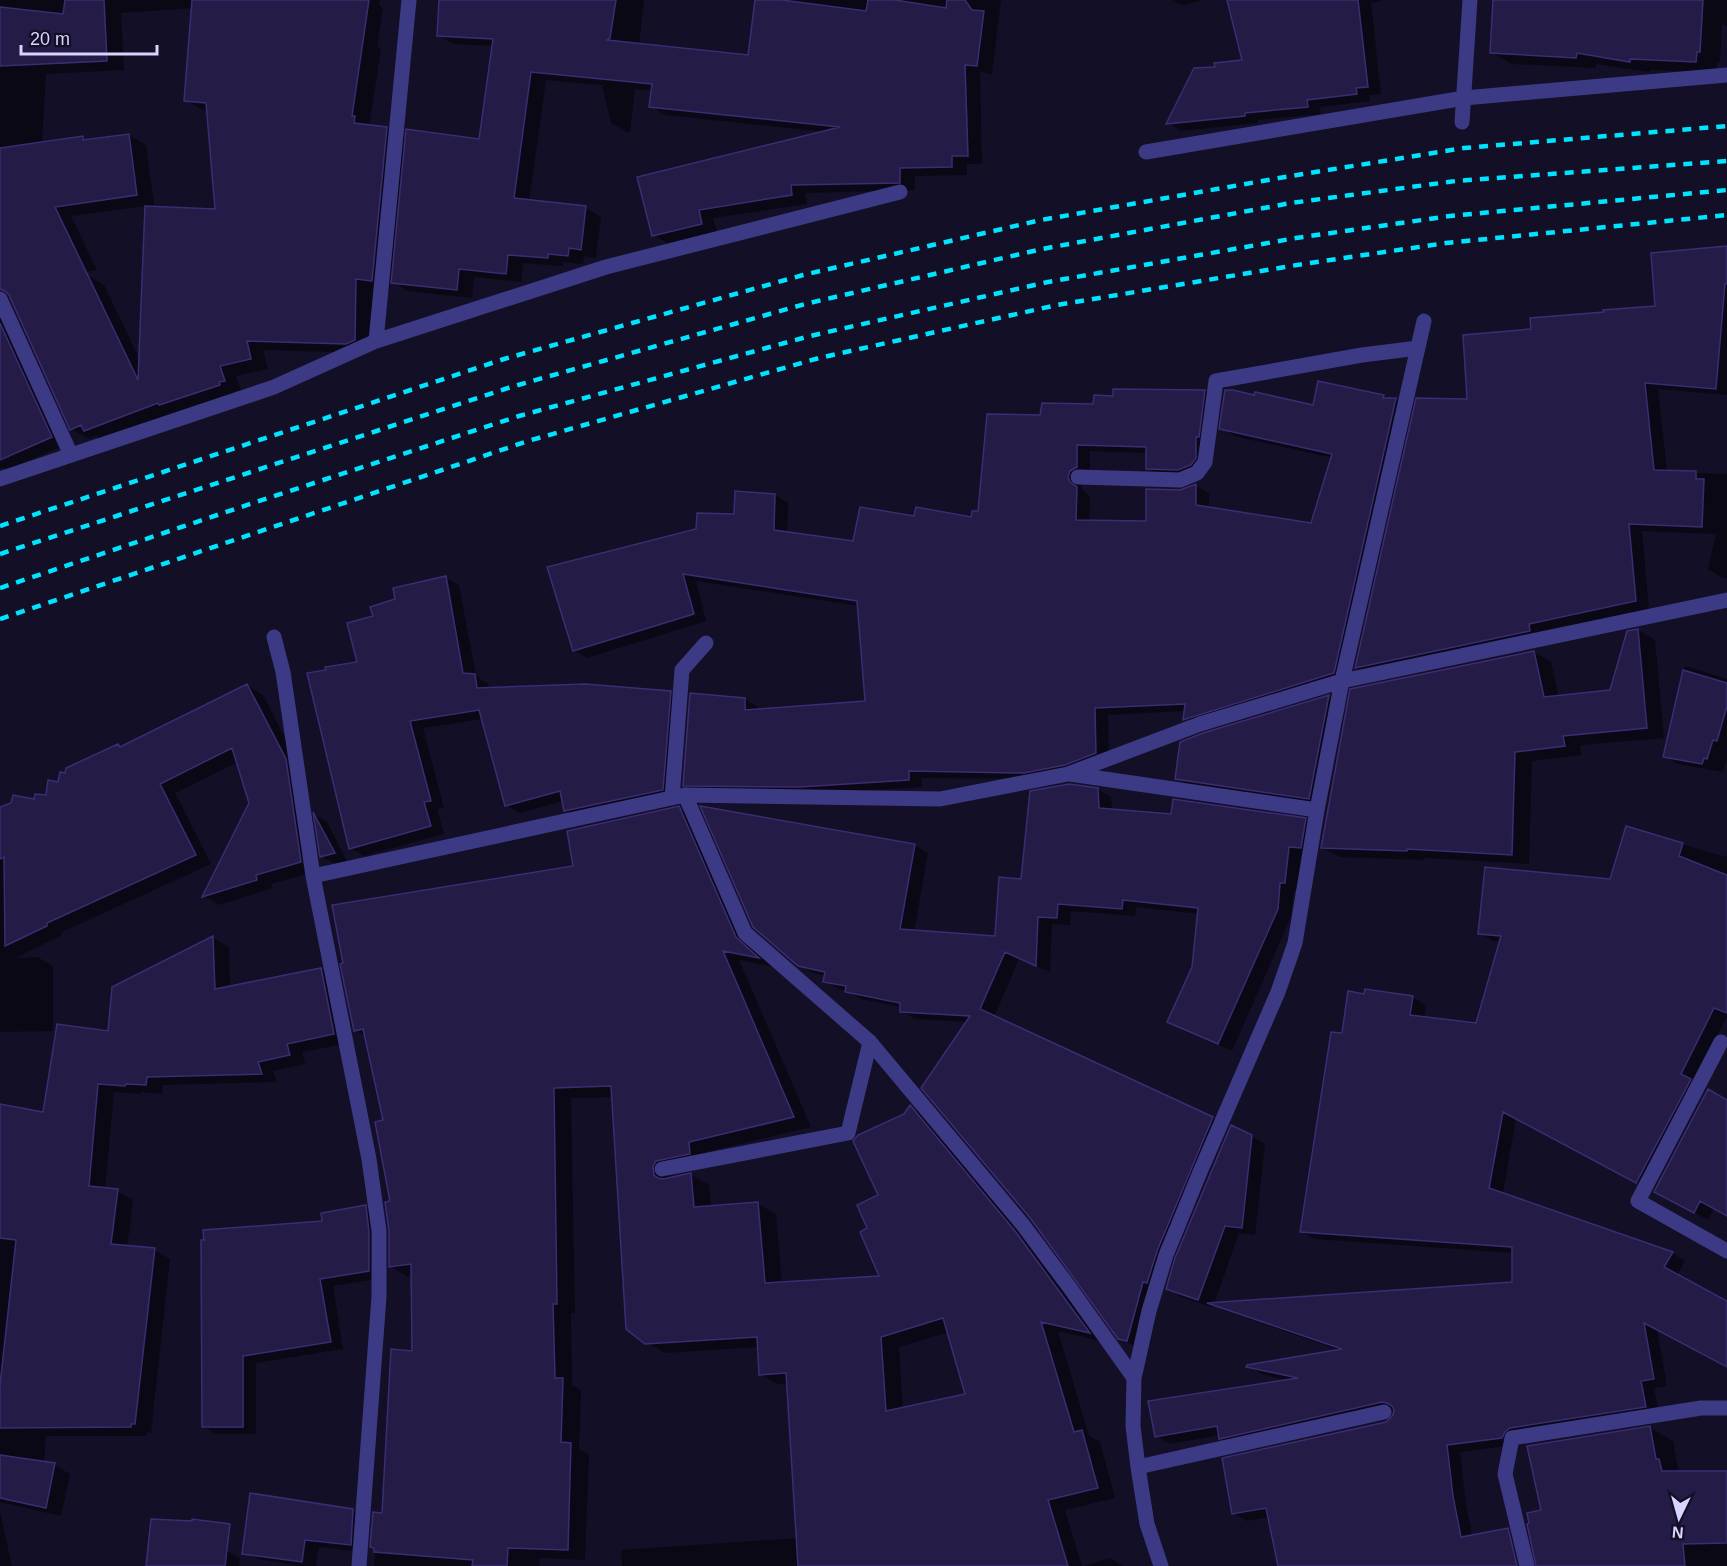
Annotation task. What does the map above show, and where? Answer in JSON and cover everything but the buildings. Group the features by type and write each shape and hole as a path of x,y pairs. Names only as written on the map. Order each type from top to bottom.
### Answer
{"street":[{"path":"376,341 409,0"},
{"path":"1462,122 1470,0"},
{"path":"1146,152 1464,98 1727,75"},
{"path":"0,479 274,387 376,341 606,267 900,192"},
{"path":"0,299 71,455"},
{"path":"1161,1566 1147,1524 1138,1467 1133,1426 1134,1378 1149,1311 1166,1255 1278,992 1295,943 1317,810 1342,681 1424,321"},
{"path":"1078,477 1180,480 1197,473 1205,462 1216,381 1362,355 1418,348"},
{"path":"313,876 679,796 940,799 1068,774 1200,724 1342,681 1727,600"},
{"path":"274,637 283,672 313,876 369,1159 379,1231 379,1297 358,1566"},
{"path":"706,642 682,670 679,796 745,933 870,1042 1023,1225 1071,1288 1134,1378"},
{"path":"1068,774 1317,810"},
{"path":"662,1169 849,1133 870,1042"},
{"path":"1721,1042 1638,1201 1727,1251"},
{"path":"1527,1566 1505,1474 1512,1438 1701,1408 1727,1408"},
{"path":"1138,1467 1384,1412"}],"railway":[{"path":"0,526 504,359 803,275 1041,220 1464,148 1727,126"},
{"path":"0,554 511,387 805,304 1042,249 1291,203 1456,181 1727,161"},
{"path":"0,588 519,416 810,336 1048,282 1296,238 1450,216 1727,190"},
{"path":"0,619 528,441 819,358 1057,305 1303,264 1446,243 1727,215"}]}
